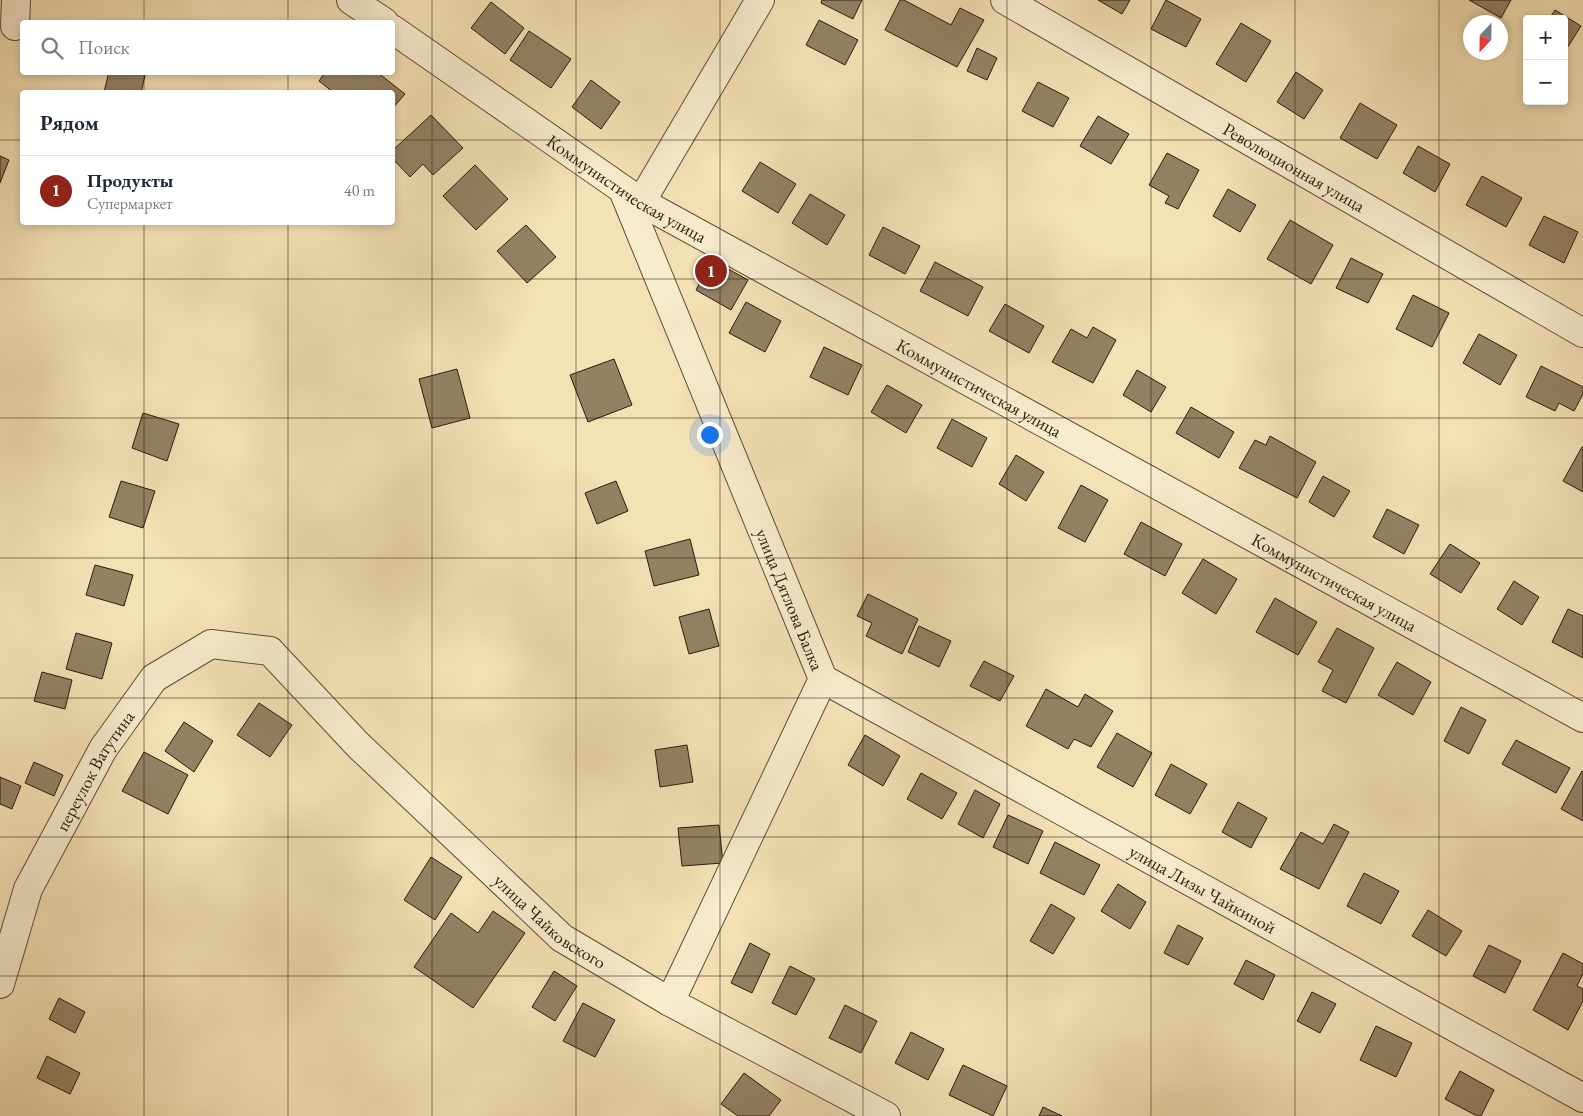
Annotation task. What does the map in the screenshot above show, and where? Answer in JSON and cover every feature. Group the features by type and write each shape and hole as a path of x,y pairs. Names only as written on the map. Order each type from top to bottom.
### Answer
{"street":[{"path":"351,0 381,20"},
{"path":"632,196 760,0"},
{"name":"Революционная улица","path":"1005,0 1583,333"},
{"name":"Коммунистическая улица","path":"395,31 632,196 1583,718"},
{"name":"улица Дятлова Балка","path":"632,196 824,679 670,1002"},
{"name":"переулок Ватутина","path":"0,984 28,888 103,749 154,678 211,644 270,651"},
{"name":"улица Чайковского","path":"270,651 358,745 562,938 670,1002 886,1116"},
{"name":"улица Лизы Чайкиной","path":"824,679 1583,1098"}],"building":[{"path":"822,0 862,0 853,19 821,3"},
{"path":"900,0 904,0 951,25 960,8 984,20 957,67 885,30"},
{"path":"1098,0 1130,0 1122,14"},
{"path":"1166,0 1201,19 1186,47 1151,29"},
{"path":"1469,0 1511,0 1503,15 1496,15"},
{"path":"491,2 524,28 505,54 471,28"},
{"path":"1555,10 1563,15 1552,15"},
{"path":"1568,18 1581,26 1568,47"},
{"path":"819,20 858,40 845,65 806,45"},
{"path":"1241,23 1271,41 1246,82 1216,64"},
{"path":"529,31 571,59 551,88 510,60"},
{"path":"977,48 997,58 987,80 967,71"},
{"path":"1296,72 1323,90 1304,119 1277,102"},
{"path":"108,75 145,75 142,90 104,90"},
{"path":"323,75 381,75 405,94 395,106 395,90 330,90 319,81"},
{"path":"591,80 620,102 601,129 572,107"},
{"path":"1038,82 1069,98 1053,127 1022,111"},
{"path":"1360,103 1397,125 1377,159 1340,138"},
{"path":"431,115 463,148 433,175 423,164 410,177 395,161 395,148"},
{"path":"1098,116 1129,134 1111,164 1080,146"},
{"path":"1418,146 1450,164 1435,192 1403,173"},
{"path":"1167,153 1199,170 1178,209 1165,203 1169,196 1149,185"},
{"path":"0,156 9,160 0,183"},
{"path":"760,162 796,184 778,213 742,191"},
{"path":"475,165 508,199 476,230 443,196"},
{"path":"1482,176 1522,198 1506,227 1466,205"},
{"path":"1228,189 1256,205 1240,232 1213,216"},
{"path":"810,194 845,215 827,245 792,223"},
{"path":"1544,216 1578,232 1564,263 1529,245"},
{"path":"1290,220 1333,245 1311,284 1267,259"},
{"path":"526,225 556,257 527,283 497,251"},
{"path":"883,227 920,246 905,274 869,255"},
{"path":"1351,258 1383,274 1368,303 1336,288"},
{"path":"712,260 748,280 731,310 696,290"},
{"path":"935,262 983,287 968,316 920,291"},
{"path":"1413,295 1449,313 1432,347 1396,329"},
{"path":"746,302 781,321 765,352 729,333"},
{"path":"1005,304 1044,326 1029,353 989,331"},
{"path":"1093,327 1116,340 1093,383 1052,362 1071,329 1087,338"},
{"path":"1479,334 1517,355 1500,385 1463,363"},
{"path":"824,347 862,365 848,395 810,377"},
{"path":"614,359 632,405 588,422 570,375"},
{"path":"1541,366 1583,387 1583,394 1574,411 1559,403 1555,411 1526,397"},
{"path":"457,369 470,418 432,428 419,379"},
{"path":"1137,370 1166,387 1151,412 1123,395"},
{"path":"887,385 922,405 906,433 871,412"},
{"path":"1191,407 1234,432 1219,458 1176,433"},
{"path":"143,413 179,424 167,461 132,448"},
{"path":"952,419 987,438 972,467 937,448"},
{"path":"1270,436 1316,462 1297,498 1239,468 1255,440 1266,445"},
{"path":"1583,447 1583,492 1563,481"},
{"path":"1016,455 1044,472 1026,501 999,484"},
{"path":"1323,476 1350,491 1334,517 1309,502"},
{"path":"121,481 155,491 143,528 109,517"},
{"path":"616,481 628,511 597,524 585,493"},
{"path":"1081,485 1108,500 1085,542 1058,528"},
{"path":"1387,509 1419,525 1404,554 1373,537"},
{"path":"1141,522 1182,544 1165,576 1124,554"},
{"path":"690,539 699,575 654,586 645,551"},
{"path":"1450,544 1480,563 1461,593 1430,574"},
{"path":"1203,559 1237,579 1216,614 1182,593"},
{"path":"95,565 133,575 124,606 86,595"},
{"path":"1514,581 1539,597 1522,625 1497,609"},
{"path":"868,594 918,619 902,654 866,636 872,623 857,616"},
{"path":"1275,598 1317,622 1298,655 1256,632"},
{"path":"709,609 719,646 689,654 679,617"},
{"path":"1568,609 1583,616 1583,658 1552,642"},
{"path":"919,626 951,641 939,667 908,652"},
{"path":"1337,628 1374,648 1346,703 1322,691 1333,670 1318,662"},
{"path":"76,633 112,643 102,679 66,669"},
{"path":"984,661 1014,676 1000,701 970,686"},
{"path":"1397,662 1431,682 1413,715 1378,695"},
{"path":"42,672 72,680 65,709 34,701"},
{"path":"1046,689 1078,707 1085,694 1113,711 1091,747 1074,739 1068,749 1026,726"},
{"path":"259,703 292,725 270,757 237,735"},
{"path":"1461,707 1486,720 1469,754 1444,741"},
{"path":"184,722 213,741 194,772 165,751"},
{"path":"1117,733 1152,753 1133,787 1097,767"},
{"path":"865,735 900,756 883,786 848,765"},
{"path":"1516,740 1570,768 1556,793 1502,764"},
{"path":"687,745 693,782 660,787 655,750"},
{"path":"144,752 188,775 168,814 122,791"},
{"path":"34,762 63,775 54,796 25,783"},
{"path":"1171,764 1207,784 1190,814 1155,795"},
{"path":"1583,772 1583,821 1561,809"},
{"path":"921,773 957,793 942,819 907,799"},
{"path":"0,777 21,786 12,809 0,804"},
{"path":"975,790 1000,804 983,838 958,824"},
{"path":"1238,802 1267,818 1251,848 1222,832"},
{"path":"1008,815 1043,831 1028,864 993,847"},
{"path":"1334,824 1349,832 1319,889 1280,869 1301,832 1323,844"},
{"path":"719,825 723,863 682,866 678,828"},
{"path":"1055,842 1100,865 1084,895 1040,873"},
{"path":"431,857 462,877 435,920 404,900"},
{"path":"1364,873 1399,891 1381,924 1347,906"},
{"path":"1118,884 1146,902 1130,929 1101,911"},
{"path":"1051,904 1075,918 1053,954 1030,941"},
{"path":"1428,910 1462,931 1446,956 1412,936"},
{"path":"493,911 525,933 473,1008 414,967 451,913 478,933"},
{"path":"1178,925 1203,938 1188,965 1164,953"},
{"path":"750,943 770,954 752,993 731,983"},
{"path":"1489,945 1521,961 1505,993 1473,976"},
{"path":"1563,953 1583,964 1583,973 1577,986 1583,989 1583,1001 1568,1030 1533,1010"},
{"path":"1246,960 1275,975 1263,1000 1234,984"},
{"path":"790,966 815,979 796,1015 772,1003"},
{"path":"554,971 577,986 555,1021 532,1007"},
{"path":"1312,992 1336,1004 1320,1033 1297,1021"},
{"path":"59,998 85,1012 75,1033 49,1019"},
{"path":"583,1003 615,1020 595,1057 563,1041"},
{"path":"845,1005 877,1021 861,1053 829,1038"},
{"path":"1376,1026 1412,1043 1396,1077 1360,1060"},
{"path":"911,1032 944,1049 928,1080 895,1063"},
{"path":"47,1056 80,1073 70,1094 37,1078"},
{"path":"963,1065 1007,1086 993,1116 949,1095"},
{"path":"1460,1071 1494,1090 1481,1116 1477,1116 1445,1099"},
{"path":"744,1073 781,1100 769,1116 738,1116 721,1104"},
{"path":"1043,1107 1062,1116 1039,1116"}],"place":[{"name":"Продукты","path":"711,271"}]}
